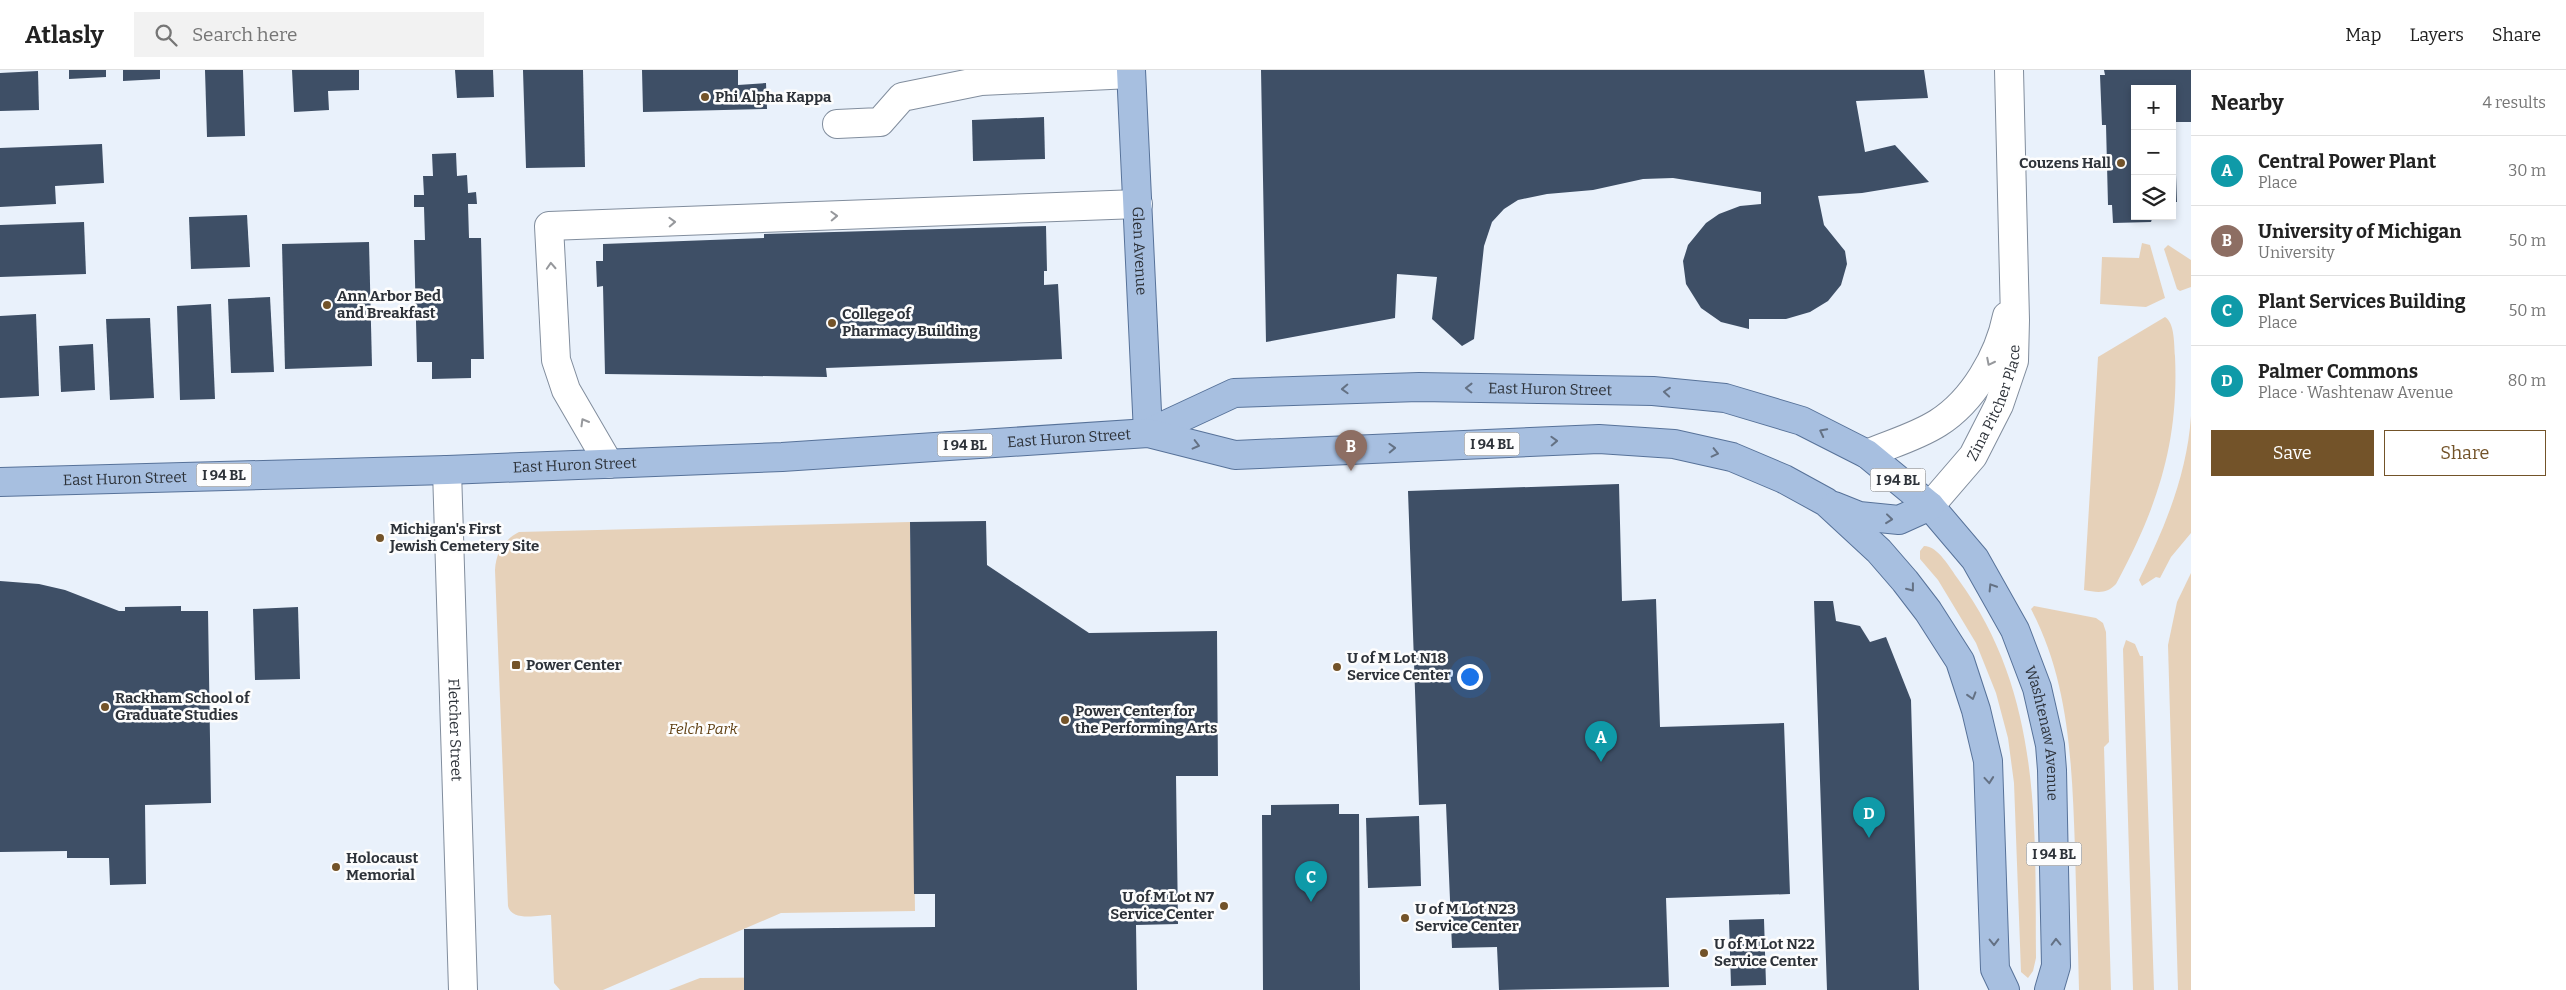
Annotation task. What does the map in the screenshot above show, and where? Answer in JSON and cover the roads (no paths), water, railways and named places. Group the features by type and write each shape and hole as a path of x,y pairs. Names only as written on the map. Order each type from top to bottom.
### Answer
{"main road":[{"name":"Glen Avenue","path":"1131,72 1148,433"},
{"name":"East Huron Street","path":"1148,433 1234,393 1419,387 1653,391 1725,398 1802,421 1867,454 1930,506"},
{"name":"East Huron Street","path":"0,482 447,470 782,457 1148,433 1234,455 1598,439 1674,444 1732,457 1784,479 1826,502 1879,551 1923,603 1960,661 1976,710 1988,761 1994,969 2005,990"},
{"path":"1826,502 1859,516 1899,520 1930,506"},
{"name":"Washtenaw Avenue","path":"1930,506 1975,559 1996,594 2015,630 2037,688 2050,745 2052,770 2056,966 2049,990"}],"street":[{"name":"Zina Pitcher Place","path":"1930,506 1973,456 1999,405 2014,361 2009,70"},
{"path":"837,124 880,122 902,97 980,76 1131,72"},
{"path":"609,464 566,390 556,360 549,226 1138,204"},
{"name":"Zina Pitcher Place","path":"1867,454 1938,423 1968,397 1989,365 2004,332 2014,283"},
{"name":"Fletcher Street","path":"447,470 464,990"}],"place":[{"name":"Phi Alpha Kappa","path":"705,97"},
{"name":"Couzens Hall","path":"2121,163"},
{"name":"Ann Arbor Bed and Breakfast","path":"327,305"},
{"name":"College of Pharmacy Building","path":"832,323"},
{"name":"University of Michigan","path":"1351,471"},
{"name":"Michigan's First Jewish Cemetery Site","path":"380,538"},
{"name":"Power Center","path":"516,665"},
{"name":"U of M Lot N18 Service Center","path":"1337,667"},
{"name":"Rackham School of Graduate Studies","path":"105,707"},
{"name":"Power Center for the Performing Arts","path":"1065,720"},
{"name":"Central Power Plant","path":"1601,762"},
{"name":"Palmer Commons","path":"1869,838"},
{"name":"Holocaust Memorial","path":"336,867"},
{"name":"Plant Services Building","path":"1311,902"},
{"name":"U of M Lot N7 Service Center","path":"1224,906"},
{"name":"U of M Lot N23 Service Center","path":"1405,918"},
{"name":"U of M Lot N22 Service Center","path":"1704,953"}],"park label":[{"name":"Felch Park","path":"703,729"}]}
